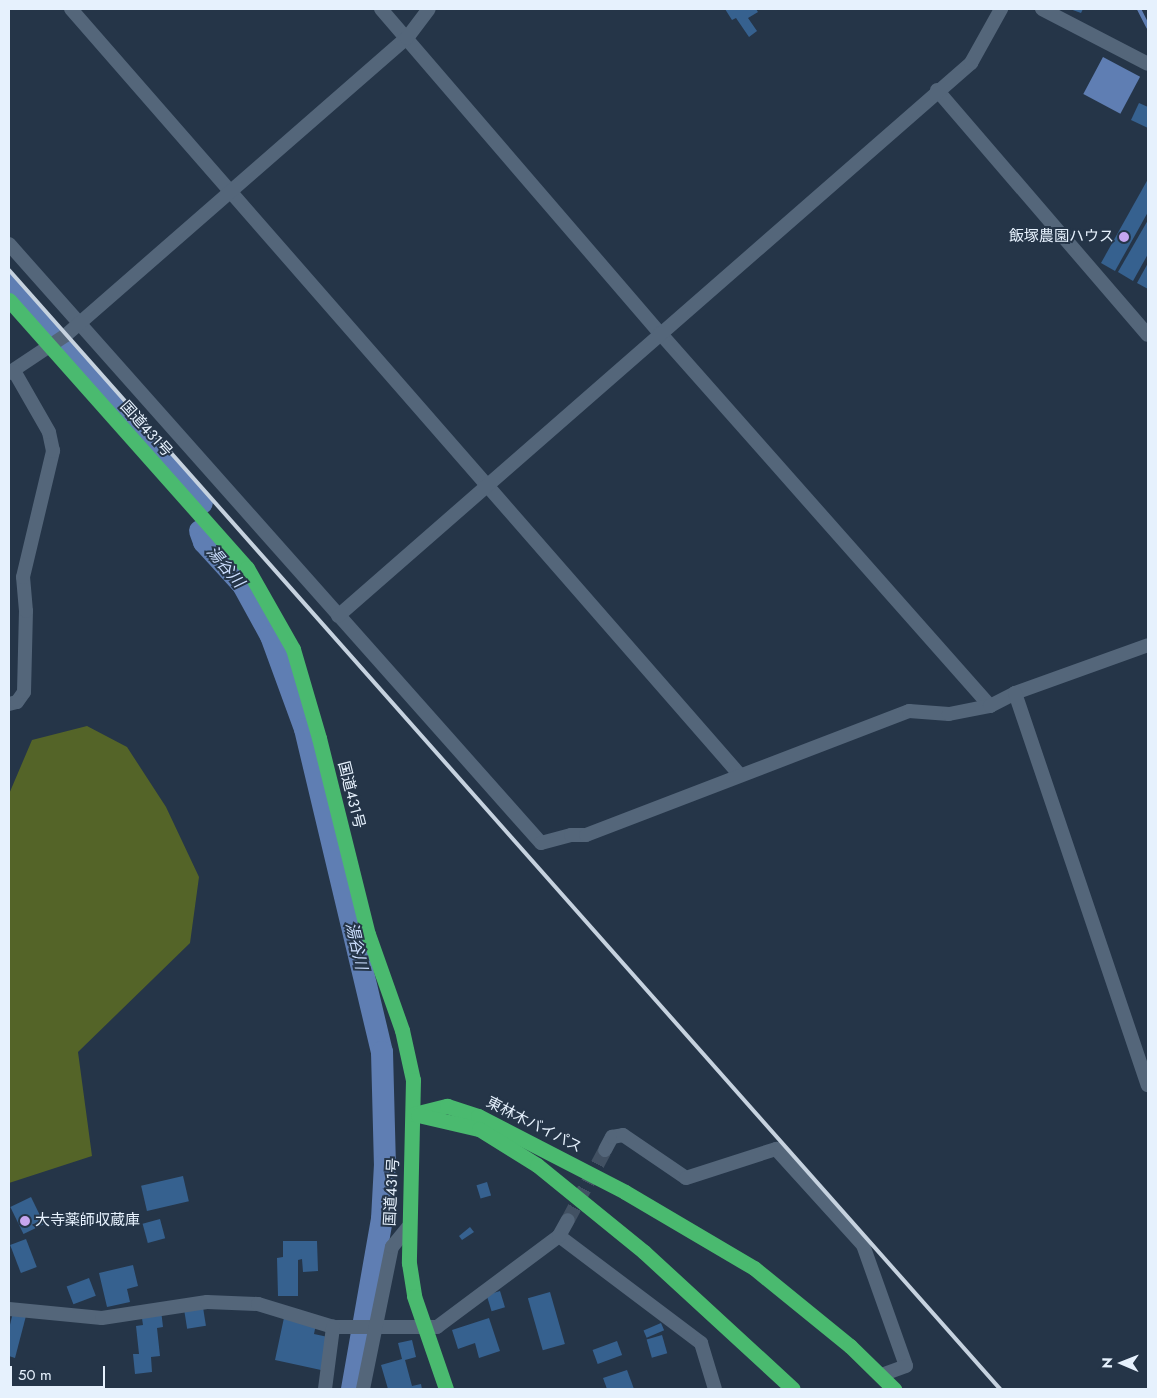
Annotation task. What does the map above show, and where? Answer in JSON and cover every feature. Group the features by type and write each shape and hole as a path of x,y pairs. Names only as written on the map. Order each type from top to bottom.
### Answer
{"highway":[{"name":"国道431号","path":"9,300 48,347 247,568 293,649 319,738 368,934 402,1030 413,1080 414,1114 408,1227 409,1263 425,1328 446,1389"},
{"name":"東林木バイパス","path":"414,1114 447,1106 478,1116 625,1192 754,1268 790,1294 881,1375 894,1389"},
{"name":"東林木バイパス","path":"414,1114 479,1129 538,1165 651,1258 793,1389"}],"street":[{"path":"71,9 229,192 488,484 740,775"},
{"path":"381,9 660,333 990,706"},
{"path":"9,704 17,702 24,692 26,611 22,577 53,451 49,432 12,372 48,347 78,322 407,38 429,9"},
{"path":"338,616 937,90 971,63 1000,9"},
{"path":"1042,9 1148,64"},
{"path":"937,90 1148,335"},
{"path":"9,244 541,843 571,835 586,835 909,711 949,714 990,706 1014,693 1148,645"},
{"path":"1014,693 1148,1084"},
{"path":"606,1150 612,1137 623,1135 686,1178 776,1149 863,1245 906,1366 881,1375"},
{"path":"9,1308 102,1318 207,1302 258,1304 333,1327 437,1327 559,1236 568,1220"},
{"path":"363,1389 377,1328 392,1246 408,1227"},
{"path":"559,1236 701,1343 715,1389"},
{"path":"325,1389 333,1327"}],"green space":[{"path":"87,726 127,747 166,807 199,877 190,943 78,1052 92,1156 9,1183 9,794 32,740"}],"water":[{"path":"1103,57 1140,77 1120,114 1083,94"}],"building":[{"path":"725,9 756,9 758,12 748,18 757,31 749,37 736,18 732,20"},
{"path":"1070,9 1083,9 1081,13"},
{"path":"1139,103 1148,107 1148,128 1131,120"},
{"name":"飯塚農園ハウス","path":"1148,179 1148,212 1115,271 1101,263"},
{"name":"飯塚農園ハウス","path":"1148,220 1148,254 1133,281 1118,272"},
{"name":"飯塚農園ハウス","path":"1148,263 1148,289 1137,283"},
{"path":"183,1176 189,1201 147,1211 141,1186"},
{"path":"487,1182 491,1195 481,1199 476,1185"},
{"path":"31,1197 44,1224 23,1234 10,1207"},
{"path":"160,1219 165,1238 148,1243 143,1224"},
{"path":"470,1227 474,1232 462,1240 459,1236"},
{"path":"26,1239 37,1267 21,1273 10,1245"},
{"path":"283,1241 317,1241 318,1271 303,1272 302,1259 298,1260 298,1296 278,1296 277,1258 283,1257"},
{"path":"133,1265 138,1286 127,1289 130,1302 107,1307 99,1273"},
{"path":"89,1278 96,1296 73,1304 67,1287"},
{"path":"500,1291 505,1307 492,1311 487,1295"},
{"path":"550,1292 565,1344 543,1350 528,1298"},
{"path":"202,1301 206,1326 187,1329 183,1304"},
{"path":"14,1308 27,1312 15,1358 9,1356 9,1329"},
{"path":"161,1310 163,1327 157,1328 160,1356 151,1357 152,1372 135,1374 133,1354 139,1354 136,1326 143,1325 141,1312"},
{"path":"285,1313 317,1319 314,1334 328,1337 321,1370 275,1360"},
{"path":"489,1318 500,1351 479,1358 475,1343 458,1349 452,1330"},
{"path":"661,1323 664,1330 647,1338 644,1330"},
{"path":"662,1335 667,1353 652,1358 647,1339"},
{"path":"412,1340 416,1357 405,1360 412,1386 421,1384 422,1389 388,1389 381,1365 402,1359 398,1343"},
{"path":"617,1341 622,1355 598,1364 593,1350"},
{"path":"627,1370 634,1389 607,1389 603,1378"}],"waterway":[{"path":"1139,9 1148,27"},
{"name":"湯谷川","path":"9,285 202,503"},
{"name":"湯谷川","path":"200,531 204,542 243,585 271,636 305,729 382,1052 385,1164 382,1219 352,1389"}],"tunnel":[{"path":"568,1220 605,1150"}],"railway":[{"path":"9,270 1000,1389"}],"place":[{"name":"飯塚農園ハウス","path":"1124,237"},
{"name":"大寺薬師収蔵庫","path":"25,1221"}]}
